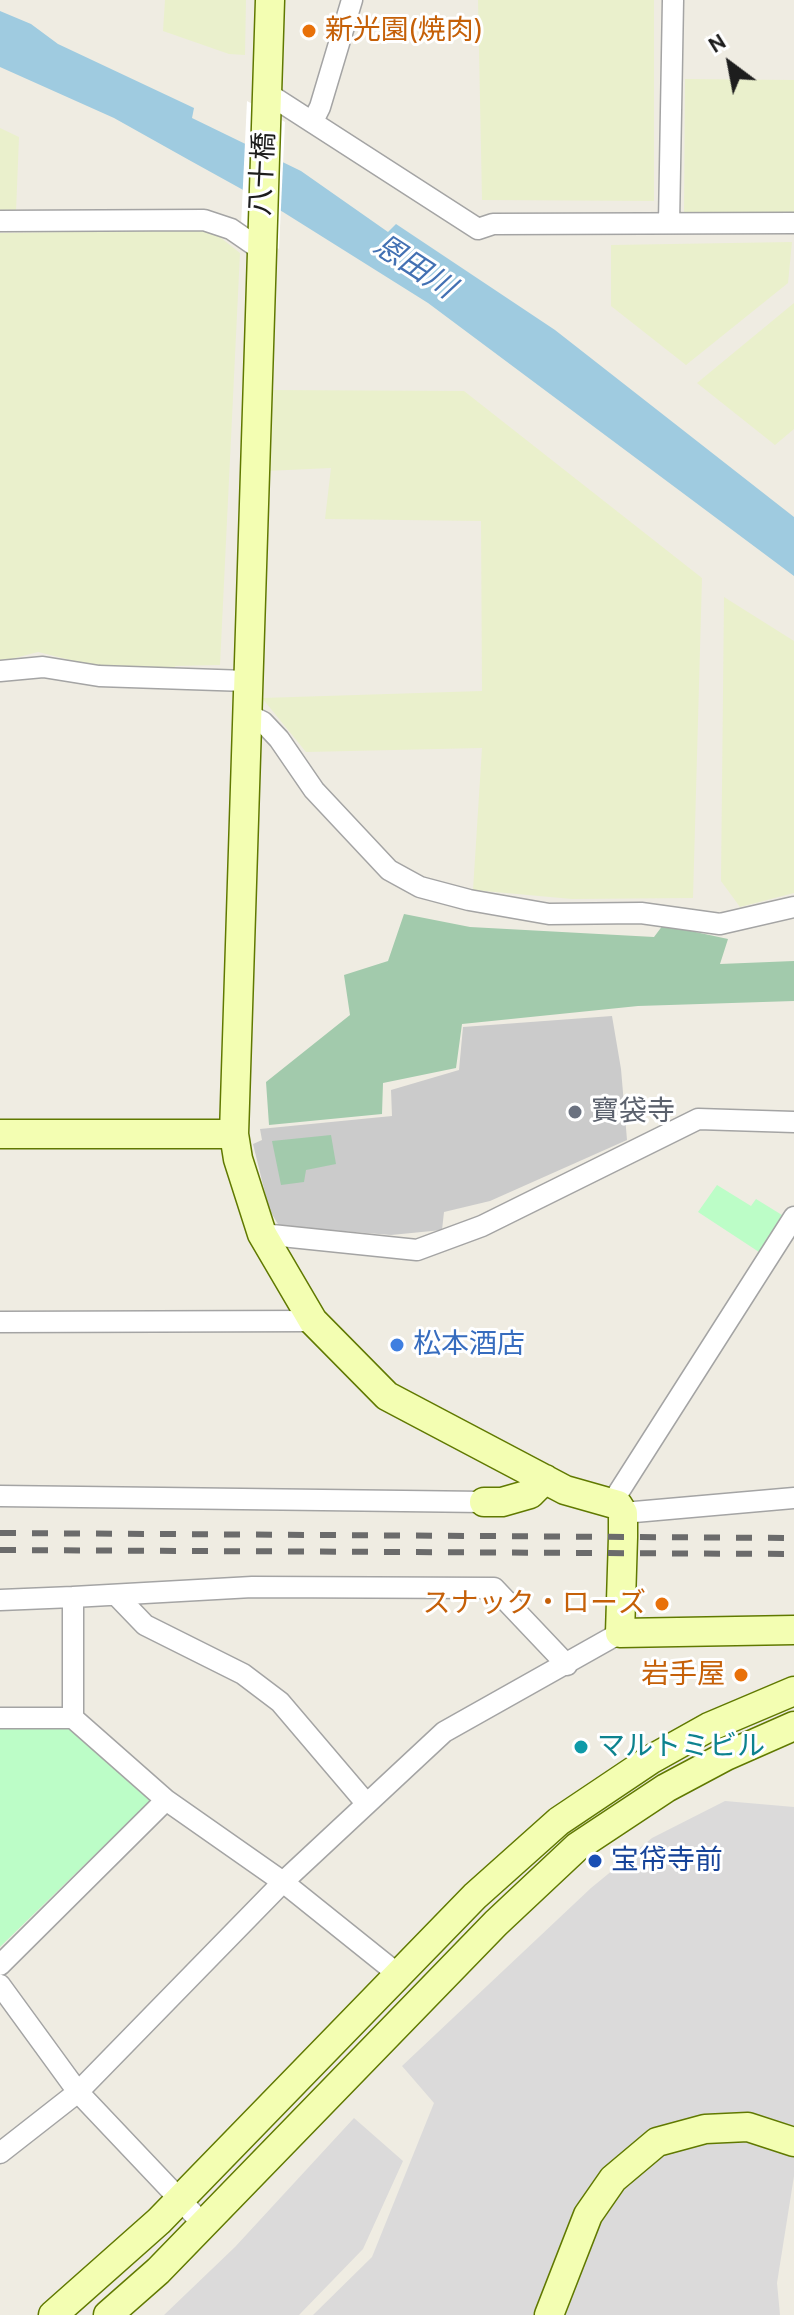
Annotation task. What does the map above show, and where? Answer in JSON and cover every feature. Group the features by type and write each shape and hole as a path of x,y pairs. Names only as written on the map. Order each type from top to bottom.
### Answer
{"street":[{"name":"八十橋","path":"270,0 234,1134 238,1159 262,1234 313,1321 387,1396 579,1496 618,1507"},
{"path":"313,121 352,0"},
{"path":"669,223 673,0"},
{"path":"266,102 313,121 478,229 493,224 794,223"},
{"path":"0,221 204,220 260,243"},
{"path":"0,671 43,667 99,676 247,681"},
{"path":"247,714 263,722 279,739 314,790 389,870 420,887 469,900 549,914 641,913 720,924 794,907"},
{"path":"262,1234 417,1250 482,1226 698,1119 794,1122"},
{"path":"0,1134 234,1134"},
{"path":"620,1633 618,1507 794,1217"},
{"path":"0,1322 313,1321"},
{"path":"0,1496 502,1502 530,1494 545,1479"},
{"path":"618,1507 794,1498"},
{"path":"0,1600 118,1597 252,1587 494,1588 567,1665"},
{"path":"73,1597 73,1718"},
{"path":"118,1597 145,1625 243,1674 280,1702 366,1803"},
{"path":"0,2153 78,2092 283,1882 444,1732 620,1633 794,1630"},
{"path":"53,2315 131,2248 475,1896 559,1821 650,1760 709,1727 794,1691"},
{"path":"0,1718 73,1718 166,1800 283,1882 399,1975"},
{"path":"108,2315 204,2225 496,1923 577,1847 666,1788 726,1756 794,1726"},
{"path":"0,1965 166,1800"},
{"path":"0,1985 78,2092 204,2225"},
{"path":"549,2315 588,2215 613,2179 657,2142 705,2129 748,2127 794,2142"}],"shaded area":[{"path":"612,1016 621,1069 627,1140 490,1201 444,1212 442,1230 391,1235 279,1226 269,1209 253,1144 262,1140 260,1129 392,1116 391,1090 459,1070 463,1027"},
{"path":"725,1801 794,1807 794,2176 777,2283 780,2315 313,2315 372,2257 434,2103 402,2066 591,1888 652,1838"},
{"path":"354,2118 403,2161 363,2249 299,2315 164,2315 235,2247"}],"green space":[{"path":"165,0 246,0 245,55 229,54 163,31"},
{"path":"478,0 654,0 654,201 482,200"},
{"path":"685,79 794,80 794,214 684,213"},
{"path":"0,128 19,137 16,212 0,212"},
{"path":"197,230 216,234 240,253 220,665 175,666 177,674 99,667 38,652 0,662 0,233"},
{"path":"792,242 788,283 686,365 611,306 611,245"},
{"path":"794,303 794,429 775,445 697,383"},
{"path":"266,390 464,391 702,578 693,898 572,899 473,890 482,748 306,752 262,698 482,691 481,521 325,519 331,468 266,471"},
{"path":"724,597 794,641 794,893 740,907 721,881"},
{"path":"404,914 470,927 654,937 663,925 728,939 720,964 794,961 794,1001 638,1006 462,1024 456,1068 383,1083 382,1114 269,1125 266,1082 350,1015 344,975 388,961"},
{"path":"331,1135 336,1164 306,1170 304,1182 281,1185 272,1141"},
{"path":"717,1185 751,1206 756,1199 782,1215 759,1252 698,1212"},
{"path":"70,1726 151,1800 0,1947 0,1727"}],"water":[{"name":"恩田川","path":"0,11 31,24 58,44 194,108 192,118 301,171 388,232 396,224 555,330 794,517 794,576 428,303 283,212 114,118 0,67"}],"pier":[{"path":"247,101 285,122 279,249 241,226"}],"railway":[{"path":"0,1533 794,1538"},
{"path":"0,1550 794,1554"}],"place":[{"name":"新光園(焼肉)","path":"309,31"},
{"name":"寶袋寺","path":"575,1112"},
{"name":"松本酒店","path":"397,1345"},
{"name":"スナック・ローズ","path":"662,1604"},
{"name":"岩手屋","path":"741,1675"},
{"name":"マルトミビル","path":"581,1747"},
{"name":"宝帒寺前","path":"595,1861"}]}
